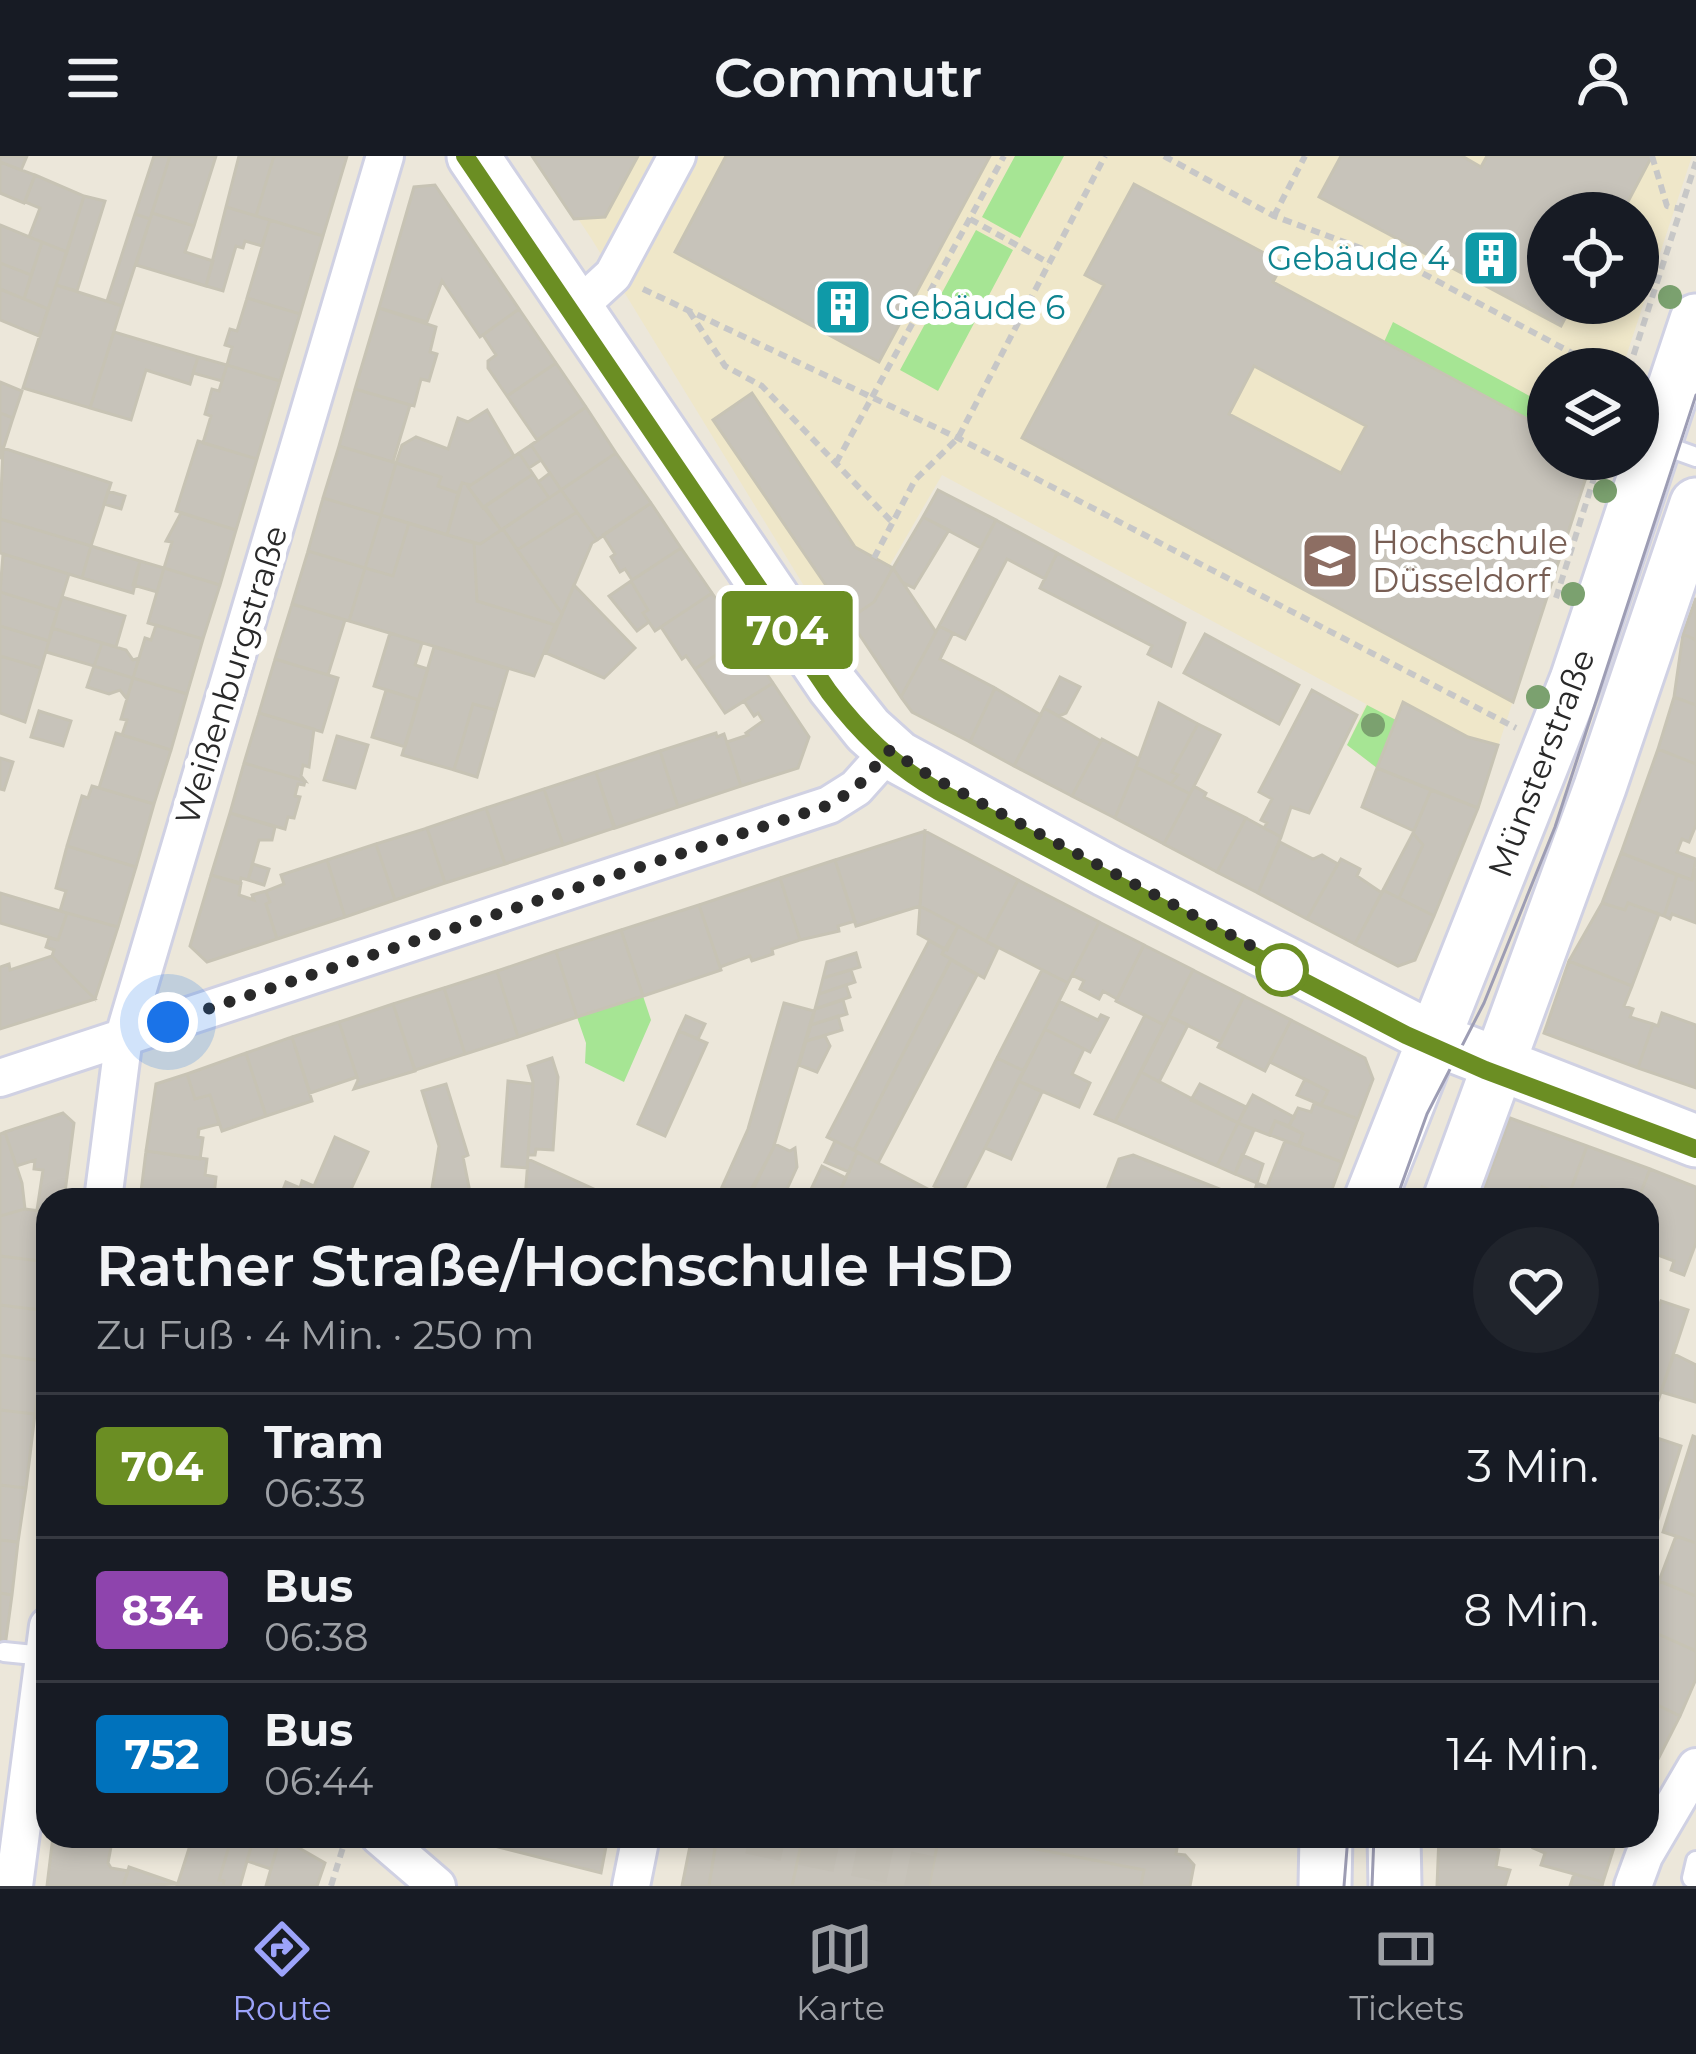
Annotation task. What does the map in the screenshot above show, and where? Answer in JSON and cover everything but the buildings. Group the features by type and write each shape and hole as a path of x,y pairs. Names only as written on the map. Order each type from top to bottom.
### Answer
{"main road":[{"path":"473,156 594,292 833,686 890,750 1028,829 1432,1038 1696,1141"},
{"name":"Münsterstraße","path":"1375,1188 1576,680 1676,450 1696,320"},
{"name":"Münsterstraße","path":"1454,1188 1696,504"},
{"path":"1325,1886 1326,1848"},
{"path":"1394,1848 1395,1886"}],"street":[{"name":"Weißenburgstraße","path":"105,1188 124,1036 385,156"},
{"path":"594,292 677,156"},
{"path":"0,1078 829,805 856,788 890,750"},
{"path":"14,1886 36,1727"},
{"path":"1659,1833 1692,1782"},
{"path":"393,1848 437,1886"},
{"path":"631,1886 639,1848"},
{"path":"1633,1886 1649,1848"}],"lane":[{"path":"4,1652 36,1660"}],"path":[{"path":"836,463 1004,156"},
{"path":"874,557 915,479 958,438 1106,156"},
{"path":"1164,156 1274,216 1409,266 1562,348"},
{"path":"1274,216 1306,156"},
{"path":"1652,156 1667,206 1681,209"},
{"path":"1636,348 1696,162"},
{"path":"970,219 1049,263"},
{"path":"594,292 689,311 958,438 1514,727 1535,732"},
{"path":"689,311 725,366 762,386 892,523"},
{"path":"331,1886 342,1848"}],"shaded area":[{"name":"Hochschule Düsseldorf","path":"536,156 1692,156 1659,256 1659,192 1527,192 1527,324 1637,324 1629,348 1527,348 1527,480 1585,480 1478,808 1377,768 1347,745 1366,704 942,475 842,648"}],"green space":[{"path":"1015,156 1064,156 1020,238 982,217"},
{"path":"976,230 1013,250 938,391 900,370"},
{"path":"1393,322 1527,395 1527,420 1384,342"},
{"path":"1367,705 1396,720 1377,768 1347,745"},
{"path":"643,996 651,1020 624,1082 585,1063 586,1043 577,1017"}],"tunnel":[{"path":"806,1848 931,1874"}],"tram line":[{"path":"465,156 829,692 892,759 938,791 1406,1035 1485,1070 1696,1149"},
{"name":"704","path":"465,156 829,692 889,759 938,791 1406,1035 1485,1070 1696,1149"},
{"path":"1400,1188 1427,1114 1484,1003 1555,827 1696,395"},
{"path":"1344,1886 1347,1848"},
{"path":"1372,1886 1374,1848"}],"place":[{"name":"Gebäude 4","path":"1491,258"},
{"name":"Gebäude 6","path":"843,307"},
{"name":"Hochschule Düsseldorf","path":"1330,561"}],"route":[{"path":"168,1022 829,805 856,788 890,750 930,776 1286,964 1282,970"}]}
